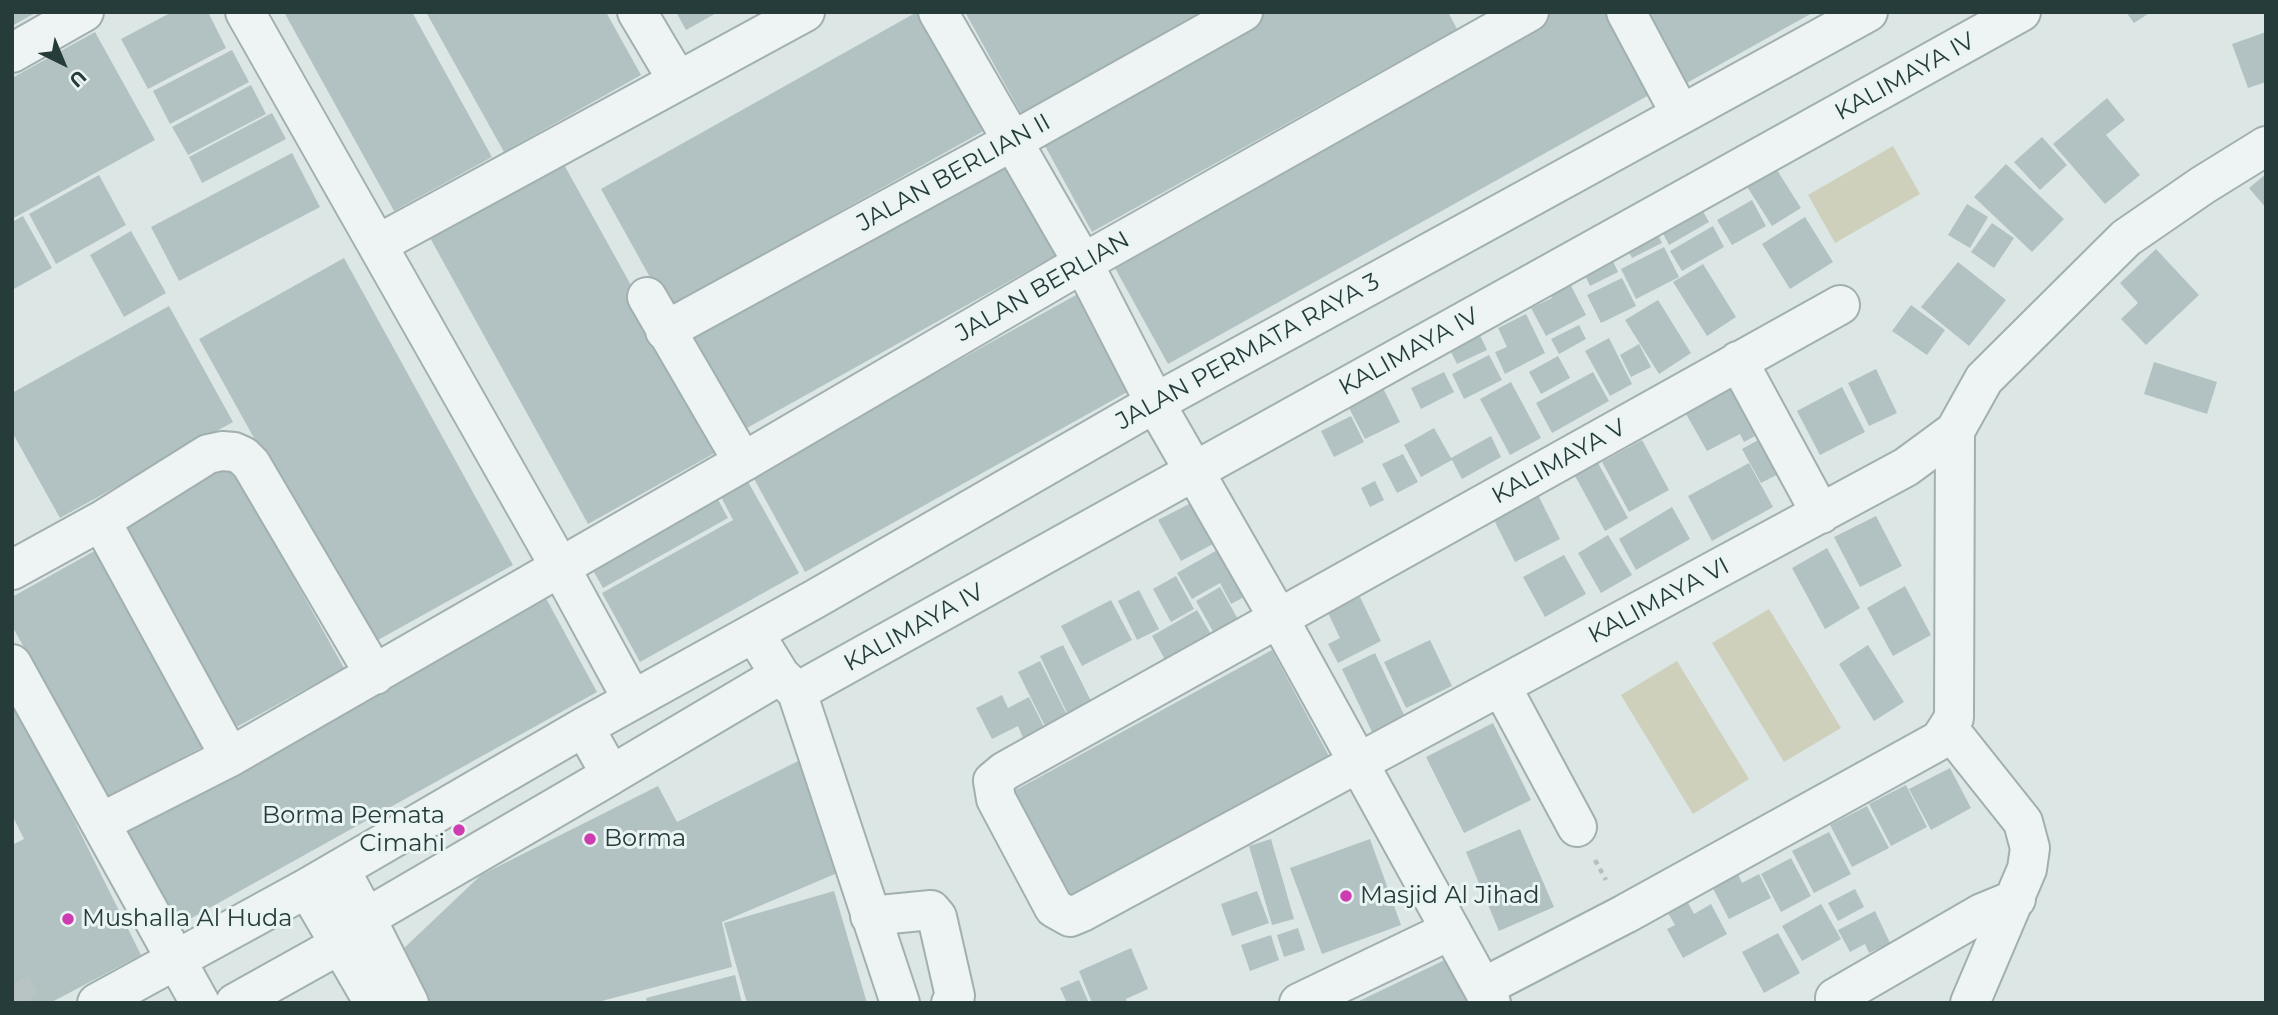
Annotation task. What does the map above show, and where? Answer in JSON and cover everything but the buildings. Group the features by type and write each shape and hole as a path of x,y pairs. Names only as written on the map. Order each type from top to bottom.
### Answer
{"street":[{"path":"12,53 84,12"},
{"path":"245,12 632,699"},
{"path":"637,12 678,81"},
{"path":"378,244 805,12"},
{"path":"938,12 1083,263 1155,402 1451,930 1496,998 1625,914 1940,740 1954,718 1955,431 1984,379 2126,238 2266,146"},
{"name":"JALAN BERLIAN II","path":"665,331 1243,12"},
{"name":"JALAN BERLIAN","path":"100,823 230,757 743,462 1083,263 1472,26 1529,12"},
{"path":"1626,12 1680,113"},
{"name":"JALAN PERMATA RAYA 3","path":"97,1003 307,888 632,699 754,633 1155,402 1868,12"},
{"name":"KALIMAYA IV","path":"366,918 611,775 1194,472 2021,12"},
{"path":"647,297 743,462"},
{"name":"KALIMAYA V","path":"1359,765 1070,917 1054,908 996,799 993,781 1005,771 1840,305"},
{"path":"1738,361 1821,514"},
{"name":"KALIMAYA VI","path":"1359,765 1906,467 1955,431"},
{"path":"12,569 101,521 208,454 222,451 243,456 251,464 375,675"},
{"path":"101,521 230,757"},
{"path":"754,633 789,683 900,1003"},
{"path":"12,664 200,1003"},
{"path":"1501,686 1577,827"},
{"path":"584,727 611,775"},
{"path":"1949,729 2023,822 2030,848 2027,869 2016,899 1970,1003"},
{"path":"340,869 409,1003"},
{"path":"307,888 374,1003"},
{"path":"1835,998 1982,913 2016,899"},
{"path":"870,916 931,910 937,918 955,996 951,1003"},
{"path":"1298,1003 1451,930"},
{"path":"235,1003 338,945"}],"green space":[{"path":"1893,146 1920,194 1835,243 1808,195"},
{"path":"1769,609 1841,728 1784,762 1712,643"},
{"path":"1677,661 1749,779 1693,814 1621,695"}],"tunnel":[{"path":"12,985 22,1003"}],"place":[{"name":"Borma Pemata Cimahi","path":"459,830"},
{"name":"Borma","path":"590,839"},
{"name":"Masjid Al Jihad","path":"1346,896"},
{"name":"Mushalla Al Huda","path":"68,919"}]}
